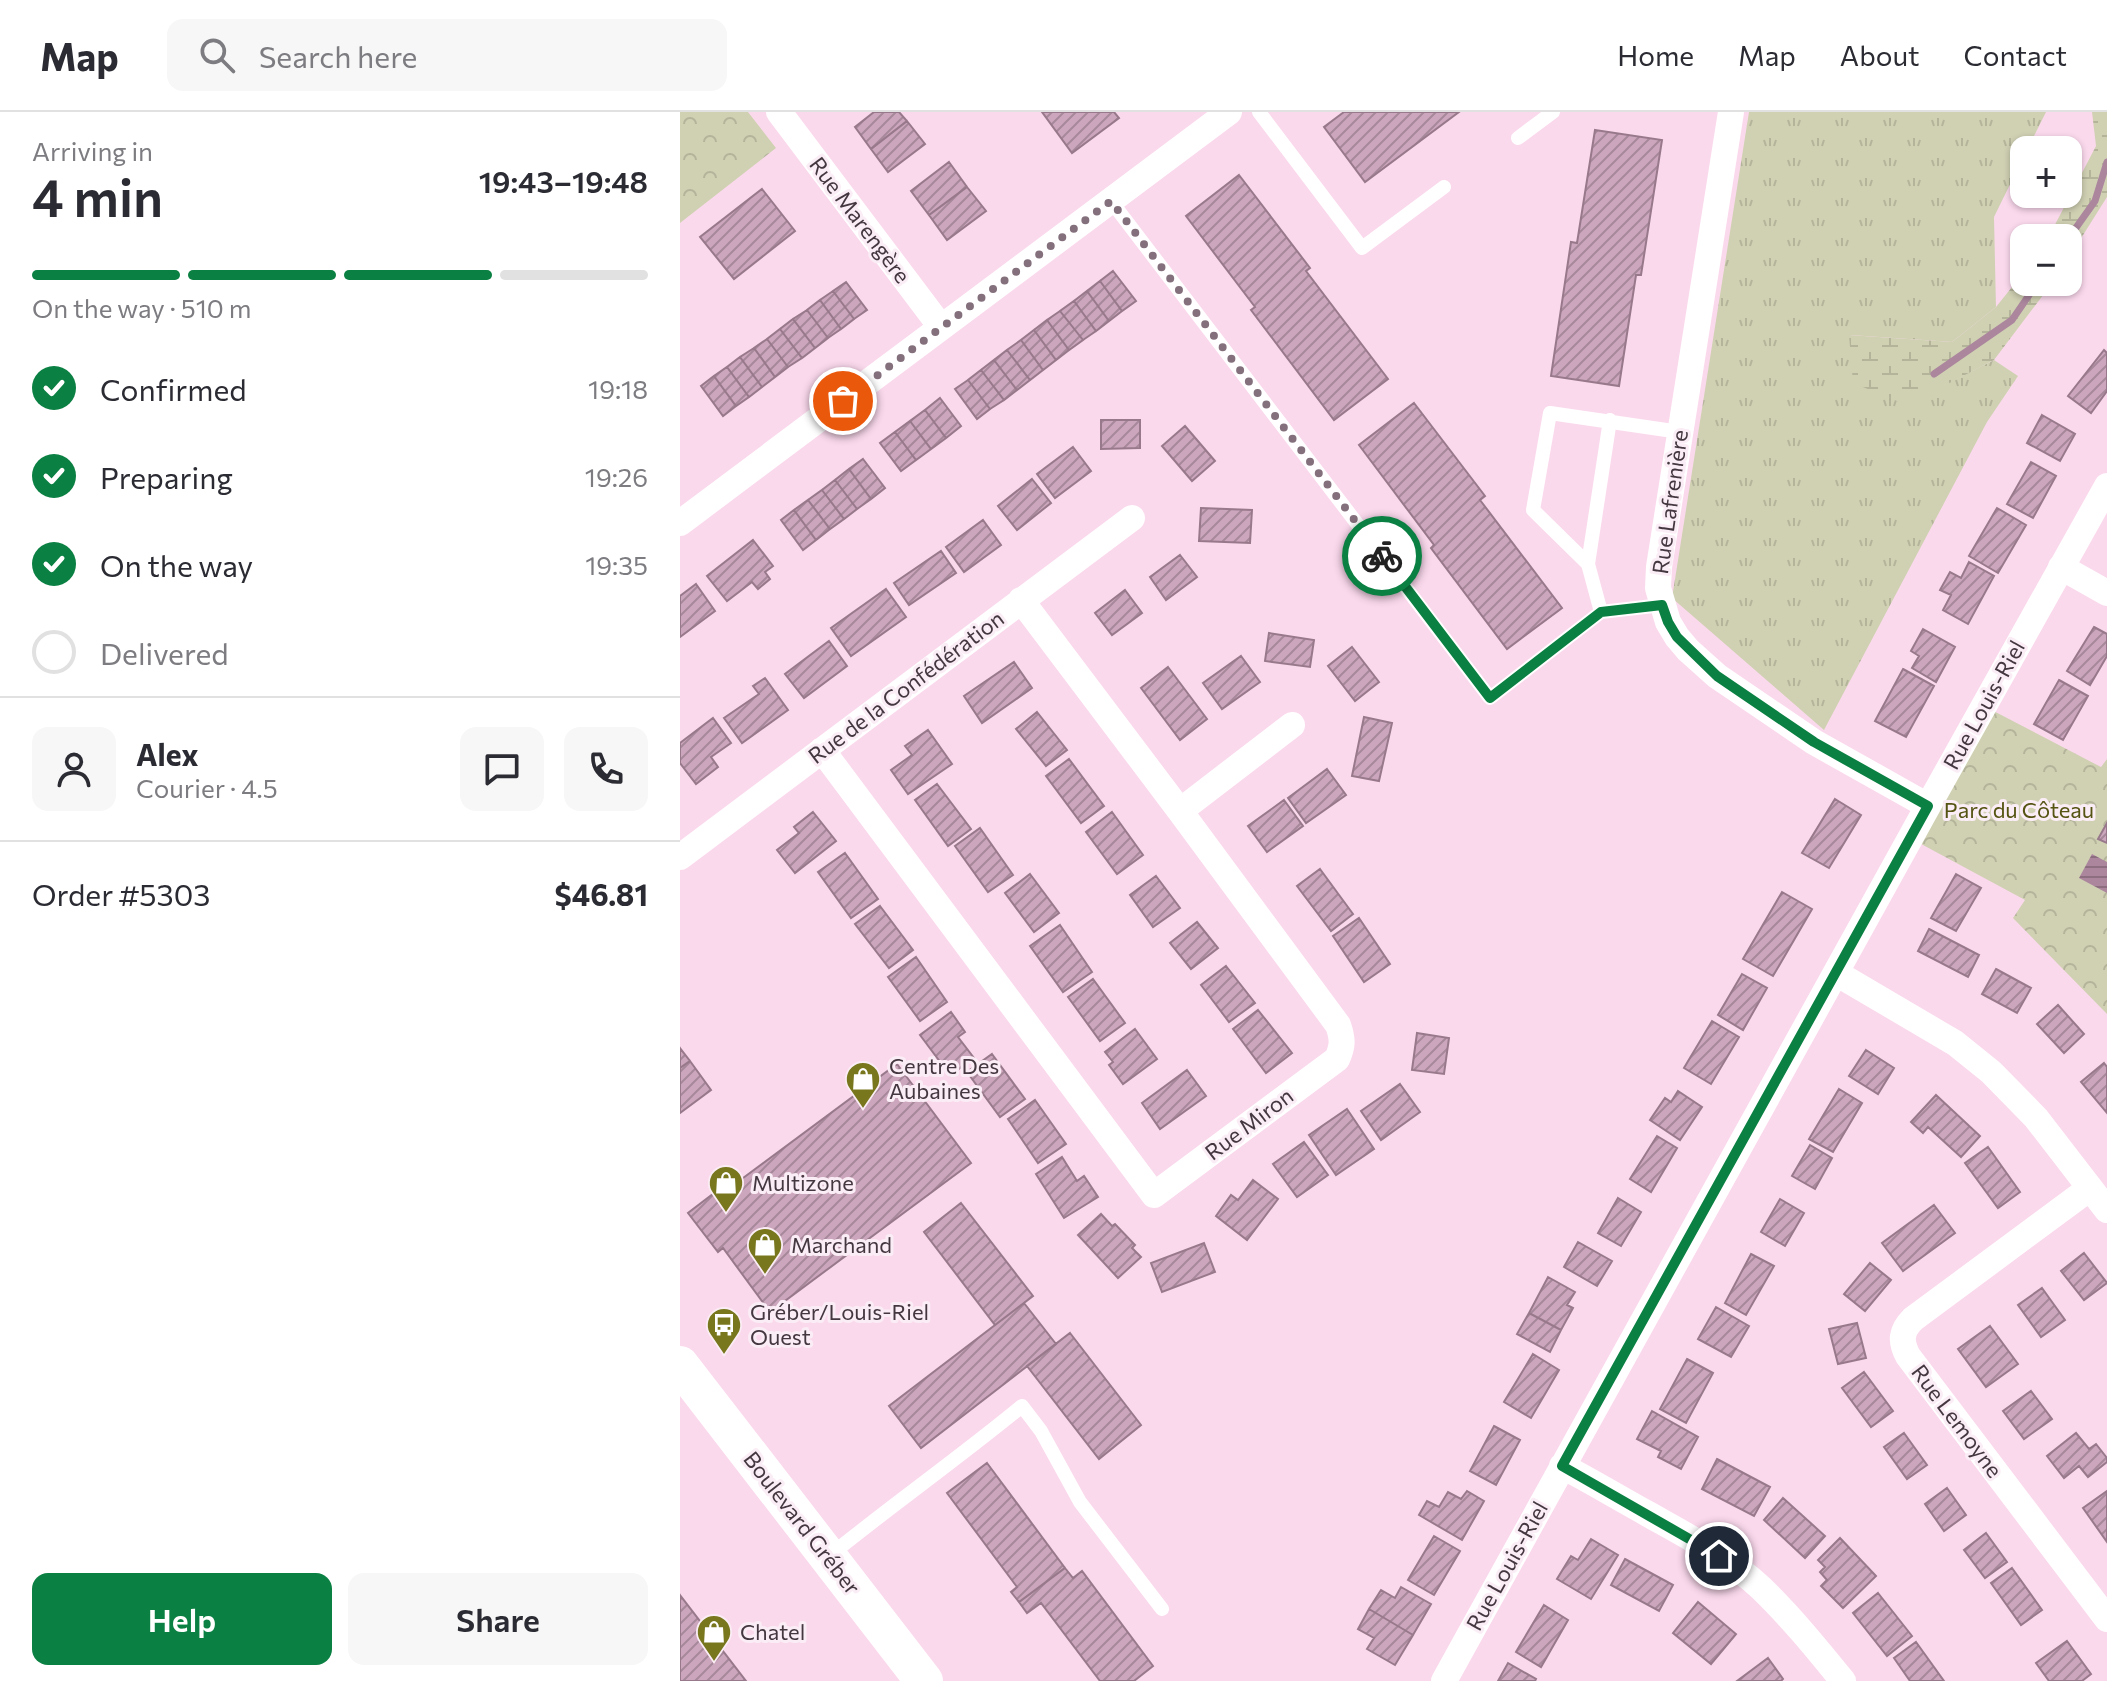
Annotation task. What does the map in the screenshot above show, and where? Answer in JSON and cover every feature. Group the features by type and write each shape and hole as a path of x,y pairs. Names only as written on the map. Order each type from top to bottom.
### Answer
{"main road":[{"name":"Boulevard Gréber","path":"680,1365 924,1681"}],"street":[{"name":"Rue Marengère","path":"779,112 941,327"},
{"path":"680,523 1229,112"},
{"name":"Rue Lafrenière","path":"1731,112 1659,567 1658,588 1662,605 1677,637 1717,676 1814,742 1928,806"},
{"name":"Rue Louis-Riel","path":"1444,1681 2107,486"},
{"name":"Rue de la Confédération","path":"680,857 1132,518"},
{"path":"2061,567 2107,593"},
{"name":"Rue Miron","path":"822,750 1154,1195 1337,1059 1342,1047 1338,1025 1021,600"},
{"path":"1180,811 1292,725"},
{"path":"1836,973 1976,1058 2036,1118 2107,1210"},
{"name":"Rue Lemoyne","path":"2090,1188 1913,1319 1902,1336 1908,1356 2107,1619"},
{"path":"1562,1466 1734,1566 1786,1614 1843,1681"}],"lane":[{"path":"1259,112 1362,248 1444,187"},
{"path":"1518,138 1553,112"},
{"path":"1111,201 1490,698 1601,612 1662,605"},
{"path":"1588,564 1533,510 1550,413 1680,432"},
{"path":"1601,612 1588,564 1610,420"},
{"path":"828,1557 1022,1406 1041,1431 1080,1502 1162,1609"}],"green space":[{"path":"680,112 748,112 776,148 680,223"},
{"path":"1749,112 2046,112 2034,136 2010,136 2010,184 1994,217 1996,307 1952,342 1850,335 1907,404 1994,360 2018,376 1987,422 1824,730 1672,598"},
{"path":"2092,112 2107,112 2107,197 2082,237 2082,224 2055,224 2064,208 2082,208 2082,173 2096,146"},
{"path":"2010,290 2010,296 2042,296 1994,360 1907,405 1853,383 1849,335 1952,342 1996,307"},
{"name":"Parc du Côteau","path":"1984,706 2101,767 2107,759 2107,1014 2013,918 2025,900 1910,838"}],"shaded area":[{"path":"2092,854 2107,862 2107,893 2079,878"}],"building":[{"path":"874,112 899,112 907,121 871,149 855,127"},
{"path":"1042,112 1114,112 1119,118 1072,153"},
{"path":"1344,112 1459,112 1365,182 1324,127"},
{"path":"907,121 925,144 888,172 871,149"},
{"path":"1595,130 1662,140 1641,275 1636,275 1619,386 1551,376 1571,242 1577,243"},
{"path":"949,162 967,187 929,215 911,191"},
{"path":"1239,175 1310,268 1306,271 1388,379 1334,420 1251,310 1255,307 1186,216"},
{"path":"967,187 986,211 947,240 929,215"},
{"path":"762,189 795,231 734,279 700,237"},
{"path":"1113,271 1136,301 1122,311 1100,281"},
{"path":"1100,281 1122,311 1109,321 1087,291"},
{"path":"846,282 867,310 854,319 833,291"},
{"path":"833,291 854,319 841,329 820,300"},
{"path":"1087,291 1109,321 1096,331 1074,301"},
{"path":"820,300 841,329 828,338 807,310"},
{"path":"1074,301 1096,331 1083,340 1060,311"},
{"path":"807,310 828,338 815,348 793,319"},
{"path":"1060,311 1083,340 1069,350 1047,320"},
{"path":"793,319 815,348 802,358 780,329"},
{"path":"1047,320 1069,350 1056,360 1034,330"},
{"path":"780,329 802,358 788,367 767,339"},
{"path":"1034,330 1056,360 1043,370 1021,340"},
{"path":"767,339 788,367 775,377 754,348"},
{"path":"1021,340 1043,370 1030,380 1007,350"},
{"path":"754,348 775,377 762,387 740,357"},
{"path":"1007,350 1030,380 1017,390 994,360"},
{"path":"2104,350 2107,353 2107,391 2091,413 2068,396"},
{"path":"740,357 762,387 749,397 727,367"},
{"path":"994,360 1017,390 1004,400 981,370"},
{"path":"727,367 749,397 736,406 714,376"},
{"path":"981,370 1004,400 990,409 968,380"},
{"path":"714,376 736,406 723,416 701,386"},
{"path":"968,380 990,409 977,419 955,389"},
{"path":"940,398 961,426 946,438 925,410"},
{"path":"1414,403 1485,496 1480,500 1562,608 1507,649 1359,445"},
{"path":"925,410 946,438 931,449 910,421"},
{"path":"2042,415 2075,434 2060,461 2027,443"},
{"path":"1101,420 1140,420 1140,448 1101,449"},
{"path":"910,421 931,449 916,460 895,432"},
{"path":"1185,426 1215,461 1192,481 1162,446"},
{"path":"895,432 916,460 901,471 880,443"},
{"path":"1073,447 1091,471 1055,498 1037,474"},
{"path":"863,459 885,488 871,499 849,469"},
{"path":"2031,462 2056,476 2033,518 2007,504"},
{"path":"849,469 871,499 857,509 835,480"},
{"path":"1032,479 1051,503 1017,530 998,506"},
{"path":"835,480 857,509 844,519 822,490"},
{"path":"822,490 844,519 830,529 808,500"},
{"path":"808,500 830,529 816,540 794,510"},
{"path":"1201,508 1252,510 1250,543 1199,541"},
{"path":"1997,508 2026,525 1998,573 1969,556"},
{"path":"794,510 816,540 803,550 781,520"},
{"path":"983,520 1001,545 964,572 946,547"},
{"path":"753,540 773,566 765,572 770,579 758,589 752,582 727,601 707,576"},
{"path":"941,551 956,573 909,605 894,583"},
{"path":"1180,555 1197,577 1166,600 1150,577"},
{"path":"1969,562 1994,576 1968,624 1943,610 1951,595 1940,590 1950,572 1961,578"},
{"path":"696,584 715,611 680,637 680,596"},
{"path":"886,589 906,617 851,656 831,628"},
{"path":"1125,590 1142,613 1112,635 1095,613"},
{"path":"2094,627 2107,634 2107,656 2090,685 2067,671"},
{"path":"1923,629 1955,647 1936,682 1912,668 1919,656 1911,651"},
{"path":"1269,633 1314,640 1310,667 1265,661"},
{"path":"829,641 847,666 804,698 785,674"},
{"path":"1352,647 1379,682 1355,701 1328,666"},
{"path":"1241,656 1260,682 1222,709 1203,683"},
{"path":"1014,662 1032,688 982,723 964,696"},
{"path":"1168,667 1207,719 1180,740 1141,688"},
{"path":"1903,669 1934,686 1906,737 1875,721"},
{"path":"765,678 788,710 742,743 724,718 759,694 753,686"},
{"path":"2059,680 2088,696 2063,740 2034,724"},
{"path":"1037,712 1067,750 1046,766 1016,729"},
{"path":"1364,717 1392,723 1379,781 1352,776"},
{"path":"713,718 731,743 711,757 718,767 696,784 680,763 680,743"},
{"path":"928,730 952,764 908,794 891,770 912,755 905,746"},
{"path":"1069,759 1104,806 1081,823 1046,776"},
{"path":"1327,769 1346,795 1306,823 1288,798"},
{"path":"937,784 971,829 948,846 915,800"},
{"path":"1835,799 1861,815 1829,868 1802,853"},
{"path":"1284,800 1303,826 1267,852 1248,826"},
{"path":"813,812 836,841 795,873 777,850 799,833 794,827"},
{"path":"1112,812 1143,855 1117,874 1086,832"},
{"path":"2107,823 2107,843 2098,839"},
{"path":"980,828 1013,875 988,892 955,846"},
{"path":"845,853 878,899 851,918 818,872"},
{"path":"1320,869 1353,914 1331,931 1297,886"},
{"path":"1030,874 1059,913 1034,932 1005,893"},
{"path":"1956,874 1981,888 1956,931 1931,918"},
{"path":"1156,876 1180,908 1153,927 1130,895"},
{"path":"1782,892 1812,909 1773,976 1743,959"},
{"path":"880,906 913,950 889,968 855,924"},
{"path":"1359,918 1390,964 1364,982 1333,936"},
{"path":"1197,922 1218,948 1191,969 1170,943"},
{"path":"1060,925 1092,972 1063,992 1030,946"},
{"path":"1929,929 1979,955 1968,977 1918,951"},
{"path":"916,957 947,1002 920,1021 888,977"},
{"path":"1226,966 1255,1003 1229,1022 1201,985"},
{"path":"1996,969 2031,988 2017,1013 1982,994"},
{"path":"1742,974 1767,988 1743,1030 1718,1015"},
{"path":"1093,979 1125,1023 1100,1041 1068,997"},
{"path":"2058,1005 2084,1034 2064,1053 2037,1024"},
{"path":"1258,1010 1292,1053 1266,1073 1233,1029"},
{"path":"951,1012 965,1032 958,1037 974,1058 950,1075 920,1035"},
{"path":"1712,1021 1739,1037 1711,1084 1684,1068"},
{"path":"1135,1029 1157,1059 1123,1084 1109,1065 1113,1062 1105,1052"},
{"path":"1417,1033 1449,1038 1444,1074 1412,1070"},
{"path":"680,1048 690,1061 680,1068"},
{"path":"1866,1050 1894,1068 1878,1094 1849,1076"},
{"path":"992,1054 1025,1099 1000,1117 967,1072"},
{"path":"690,1061 711,1090 680,1113 680,1068"},
{"path":"2104,1063 2107,1067 2107,1113 2081,1082"},
{"path":"897,1064 971,1163 770,1312 723,1248 718,1252 688,1213 735,1177 739,1181"},
{"path":"1187,1070 1206,1096 1160,1129 1142,1103"},
{"path":"1400,1084 1420,1112 1381,1140 1361,1111"},
{"path":"1839,1089 1862,1103 1833,1152 1809,1139"},
{"path":"1678,1091 1702,1107 1680,1140 1650,1120 1665,1098 1671,1102"},
{"path":"1936,1095 1980,1136 1961,1157 1928,1127 1923,1133 1911,1122"},
{"path":"1035,1100 1066,1144 1038,1163 1008,1119"},
{"path":"1347,1109 1374,1149 1336,1175 1309,1135"},
{"path":"1657,1136 1677,1148 1651,1192 1630,1179"},
{"path":"1304,1142 1328,1175 1297,1197 1273,1164"},
{"path":"1810,1145 1832,1158 1815,1189 1792,1176"},
{"path":"1988,1147 2020,1192 1998,1208 1965,1163"},
{"path":"1062,1157 1077,1181 1084,1176 1098,1197 1064,1218 1036,1174"},
{"path":"1253,1180 1278,1199 1247,1240 1216,1216 1231,1195 1238,1200"},
{"path":"1618,1198 1641,1212 1621,1246 1598,1233"},
{"path":"1780,1199 1804,1213 1785,1246 1761,1232"},
{"path":"961,1203 1033,1296 995,1325 924,1232"},
{"path":"1934,1205 1955,1233 1903,1271 1882,1243"},
{"path":"1101,1214 1135,1245 1132,1248 1141,1257 1118,1278 1078,1235"},
{"path":"1578,1242 1612,1261 1597,1286 1564,1267"},
{"path":"1204,1243 1215,1272 1162,1292 1151,1263"},
{"path":"2084,1253 2107,1283 2084,1300 2061,1271"},
{"path":"1751,1254 1774,1266 1746,1315 1725,1303"},
{"path":"1870,1263 1891,1280 1865,1311 1844,1294"},
{"path":"1548,1277 1575,1292 1567,1305 1573,1308 1561,1330 1529,1313"},
{"path":"2042,1288 2065,1320 2041,1337 2018,1305"},
{"path":"1024,1303 1056,1344 921,1448 889,1406"},
{"path":"1716,1307 1749,1326 1731,1357 1698,1339"},
{"path":"1529,1313 1561,1330 1550,1352 1517,1334"},
{"path":"1857,1323 1866,1358 1838,1364 1829,1329"},
{"path":"1990,1326 2018,1364 1986,1387 1958,1349"},
{"path":"1070,1333 1141,1425 1099,1459 1027,1366"},
{"path":"1533,1354 1559,1370 1531,1418 1504,1402"},
{"path":"1687,1359 1713,1373 1686,1423 1660,1409"},
{"path":"1864,1372 1893,1411 1871,1427 1842,1388"},
{"path":"2031,1391 2052,1419 2024,1439 2003,1411"},
{"path":"1652,1411 1698,1437 1681,1469 1658,1457 1661,1451 1637,1439"},
{"path":"1494,1426 1520,1440 1496,1485 1470,1471"},
{"path":"1904,1433 1927,1465 1907,1479 1884,1447"},
{"path":"2076,1433 2089,1449 2096,1444 2107,1462 2088,1477 2079,1466 2064,1478 2047,1456"},
{"path":"1717,1459 1770,1487 1754,1516 1702,1489"},
{"path":"987,1463 1065,1568 1019,1602 1011,1592 1017,1587 947,1493"},
{"path":"1947,1488 1966,1515 1944,1531 1925,1504"},
{"path":"1467,1491 1484,1501 1462,1540 1419,1515 1427,1501 1439,1507 1448,1492 1461,1499"},
{"path":"2107,1491 2107,1542 2083,1508"},
{"path":"1783,1498 1825,1536 1805,1558 1764,1520"},
{"path":"1986,1533 2007,1562 1985,1578 1964,1550"},
{"path":"1434,1536 1460,1551 1434,1595 1408,1580"},
{"path":"1840,1538 1876,1576 1843,1608 1821,1586 1827,1580 1820,1572 1825,1567 1818,1560"},
{"path":"1591,1539 1618,1555 1591,1599 1557,1579 1571,1556 1578,1560"},
{"path":"1625,1559 1673,1585 1659,1611 1611,1585"},
{"path":"1065,1568 1073,1578 1082,1571 1153,1666 1134,1681 1100,1681 1041,1603 1027,1613 1019,1602"},
{"path":"2012,1568 2042,1610 2021,1625 1991,1583"},
{"path":"1401,1587 1431,1604 1413,1635 1369,1609 1381,1590 1395,1598"},
{"path":"1878,1593 1912,1636 1887,1656 1853,1613"},
{"path":"680,1595 746,1681 680,1681"},
{"path":"1698,1602 1736,1634 1711,1664 1673,1633"},
{"path":"1544,1605 1568,1620 1541,1667 1516,1652"},
{"path":"1369,1609 1413,1635 1395,1665 1367,1649 1374,1638 1358,1629"},
{"path":"2067,1641 2091,1674 2082,1681 2049,1681 2036,1663"},
{"path":"1916,1642 1944,1681 1910,1681 1894,1658"},
{"path":"1768,1658 1783,1679 1781,1681 1737,1681"},
{"path":"1508,1663 1536,1679 1535,1681 1498,1681"}],"waterway":[{"path":"2079,224 2095,201 2107,162"},
{"path":"1934,374 2012,320 2028,296"}],"way so far":[{"path":"843,401 1111,201 1382,556"}],"place":[{"name":"Centre Des Aubaines","path":"863,1110"},
{"name":"Multizone","path":"726,1214"},
{"name":"Marchand","path":"765,1276"},
{"name":"Gréber/Louis-Riel Ouest","path":"724,1356"},
{"name":"Chatel","path":"714,1663"}],"route":[{"path":"1382,556 1490,698 1601,612 1662,605 1677,637 1717,676 1814,742 1928,806 1562,1466 1719,1556"}]}
